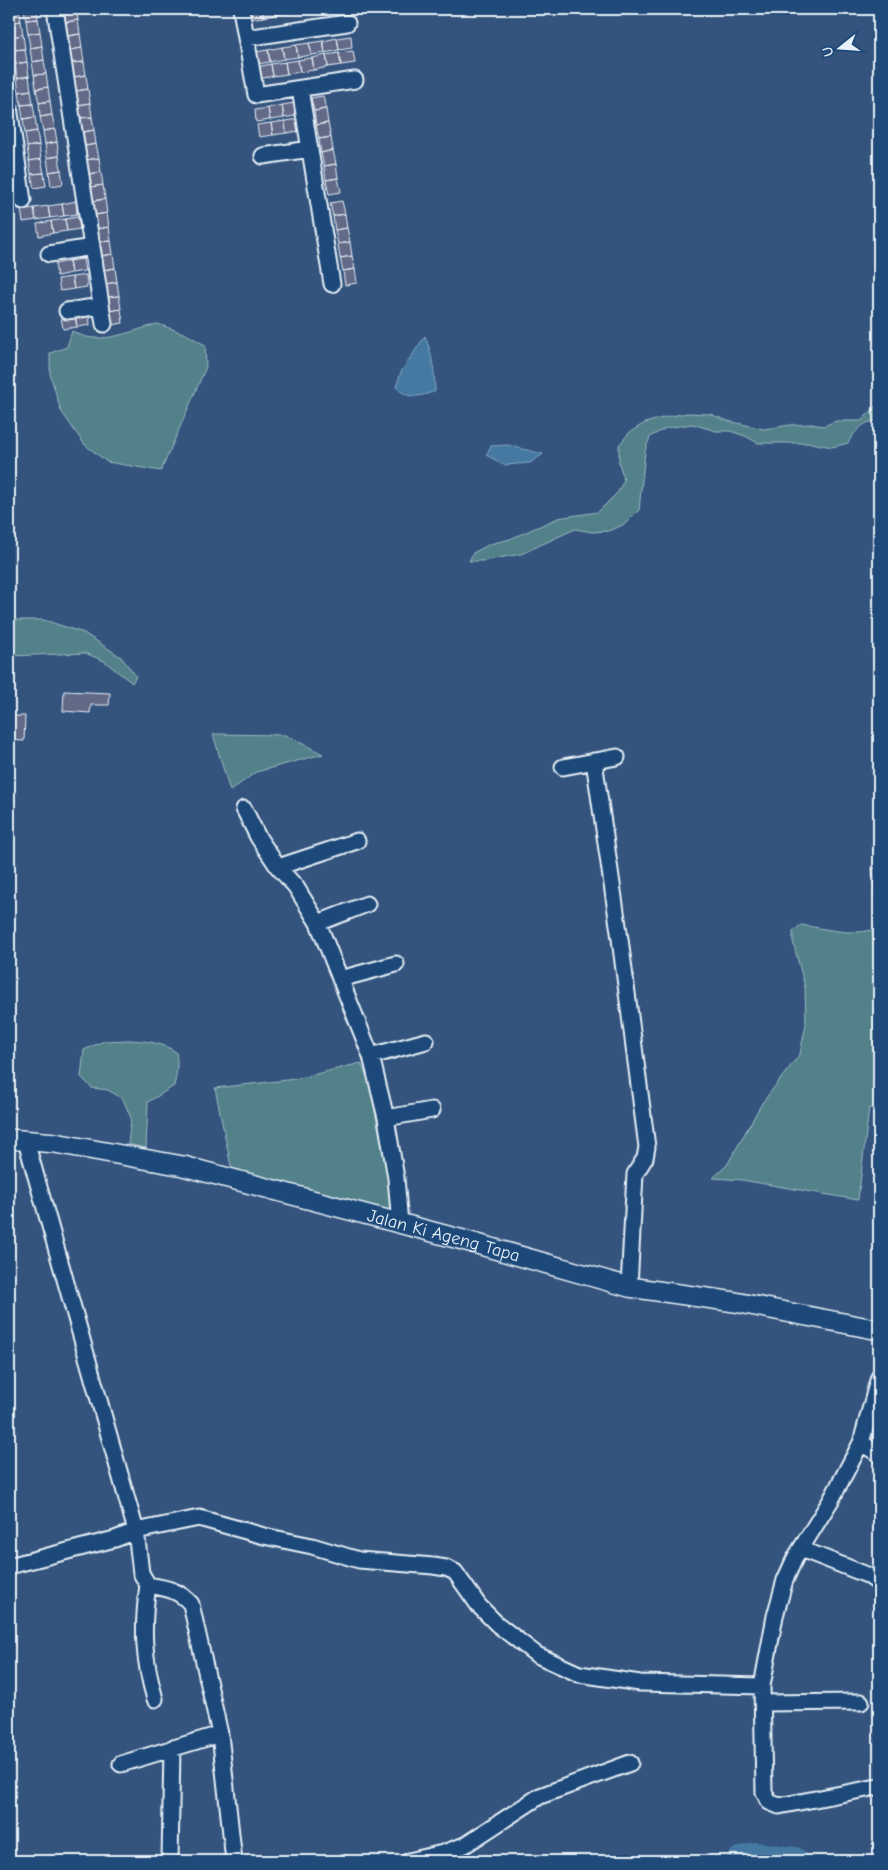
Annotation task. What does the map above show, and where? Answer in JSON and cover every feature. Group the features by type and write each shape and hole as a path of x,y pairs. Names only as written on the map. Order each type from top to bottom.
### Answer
{"street":[{"path":"55,9 104,324"},
{"path":"241,9 256,96 355,80"},
{"path":"246,38 346,23"},
{"path":"300,89 332,284"},
{"path":"9,107 22,201"},
{"path":"263,156 310,148"},
{"path":"49,254 92,247"},
{"path":"67,311 101,306"},
{"path":"563,767 617,757"},
{"path":"594,761 620,939 646,1147 645,1158 636,1174 629,1286"},
{"path":"244,810 258,838 278,867 296,887 318,923 372,1056 386,1118 396,1178 400,1224"},
{"path":"278,867 357,841"},
{"path":"318,923 367,904"},
{"path":"340,979 396,964"},
{"path":"372,1056 426,1041"},
{"path":"386,1118 432,1110"},
{"path":"18,1140 136,1531 141,1572 148,1585 144,1649 147,1674 154,1699"},
{"name":"Jalan Ki Ageng Tapa","path":"18,1140 55,1143 183,1166 629,1286 735,1302 879,1330"},
{"path":"879,1377 861,1443 832,1500 801,1549 785,1580 774,1616 762,1686 764,1792 769,1802 779,1806 877,1787 879,1789"},
{"path":"861,1443 879,1454"},
{"path":"9,1566 115,1539 136,1531 199,1518 264,1536 312,1546 359,1560 446,1568 455,1572 480,1606 497,1624 537,1655 579,1674 640,1683 762,1686"},
{"path":"801,1549 867,1575 879,1583"},
{"path":"148,1585 175,1590 184,1595 191,1604 220,1734 234,1861"},
{"path":"763,1702 861,1702"},
{"path":"121,1764 220,1734"},
{"path":"170,1861 172,1748"},
{"path":"408,1861 443,1853 465,1845 540,1796 630,1763"}],"green space":[{"path":"158,324 186,334 205,345 206,367 161,471 107,462 84,444 61,411 50,374 50,353 67,347 72,331 87,337 104,338"},
{"path":"879,403 879,421 864,424 848,443 832,447 811,443 758,443 730,431 716,431 692,424 666,428 650,437 645,451 639,510 625,524 609,531 592,532 575,529 521,554 482,561 469,561 473,553 490,544 510,539 558,518 598,512 618,492 624,480 619,463 619,445 630,432 645,423 687,413 710,414 728,421 764,429 790,425 811,424 824,426 836,421 861,421"},
{"path":"9,620 44,620 84,633 121,657 136,676 132,683 104,661 85,653 9,656"},
{"path":"213,734 285,735 323,754 256,772 230,791"},
{"path":"801,925 846,932 872,930 874,947 879,949 879,1108 869,1108 858,1200 742,1180 713,1178 727,1165 762,1103 800,1054 806,1024 805,987 793,942 793,931"},
{"path":"129,1040 159,1044 176,1052 177,1069 174,1086 148,1102 146,1148 128,1144 131,1118 123,1099 108,1090 92,1088 81,1077 84,1050 104,1041"},
{"path":"361,1063 369,1081 389,1182 393,1214 232,1171 215,1088 296,1079"}],"water":[{"path":"425,336 433,363 435,391 419,396 410,396 396,387 401,372"},
{"path":"507,445 543,454 530,463 505,465 486,455 491,446"}],"building":[{"path":"9,9 19,9 21,21 9,23"},
{"path":"24,9 37,9 38,19 26,20"},
{"path":"64,9 76,9 78,20 66,22"},
{"path":"247,9 262,9 263,17 249,19"},
{"path":"262,9 276,9 277,15 263,17"},
{"path":"276,9 290,9 290,12 277,15"},
{"path":"38,19 40,32 28,34 26,20"},
{"path":"78,20 80,34 68,36 66,22"},
{"path":"21,21 23,35 11,37 9,23"},
{"path":"40,32 42,46 30,48 28,34"},
{"path":"80,34 82,48 70,50 68,36"},
{"path":"23,35 25,49 13,50 11,37"},
{"path":"351,36 352,48 339,50 337,38"},
{"path":"337,38 339,50 325,53 323,41"},
{"path":"323,41 325,53 312,55 309,43"},
{"path":"309,43 312,55 298,57 296,45"},
{"path":"296,45 298,57 284,59 282,47"},
{"path":"42,46 44,60 32,62 30,48"},
{"path":"282,47 284,59 270,62 268,50"},
{"path":"82,48 84,62 72,63 70,50"},
{"path":"25,49 27,62 15,64 13,50"},
{"path":"268,50 270,62 257,64 255,52"},
{"path":"353,51 355,63 341,65 339,53"},
{"path":"339,53 341,65 328,67 326,55"},
{"path":"326,55 328,67 314,70 312,58"},
{"path":"312,58 314,70 300,72 298,60"},
{"path":"44,60 46,74 34,75 32,62"},
{"path":"298,60 300,72 287,74 285,62"},
{"path":"27,62 29,76 17,78 15,64"},
{"path":"84,62 86,75 74,77 72,63"},
{"path":"285,62 287,74 273,76 271,64"},
{"path":"271,64 273,76 259,79 257,67"},
{"path":"46,74 48,87 36,89 34,75"},
{"path":"86,75 88,89 76,91 74,77"},
{"path":"29,76 31,90 19,92 17,78"},
{"path":"48,87 50,101 39,103 36,89"},
{"path":"88,89 90,103 78,105 76,91"},
{"path":"31,90 33,104 21,105 19,92"},
{"path":"323,96 326,109 314,111 311,98"},
{"path":"50,101 52,115 40,117 39,103"},
{"path":"90,103 92,117 80,118 78,105"},
{"path":"295,103 298,115 284,118 282,105"},
{"path":"33,104 35,117 23,119 21,105"},
{"path":"282,105 284,118 270,120 268,108"},
{"path":"268,108 270,120 256,122 255,110"},
{"path":"326,109 328,123 316,125 314,111"},
{"path":"52,115 55,129 43,131 40,117"},
{"path":"35,117 37,131 25,133 23,119"},
{"path":"92,117 94,130 83,132 80,118"},
{"path":"298,119 300,131 286,133 285,121"},
{"path":"285,121 286,133 273,135 271,123"},
{"path":"271,123 273,135 259,137 257,125"},
{"path":"328,123 331,137 319,139 316,125"},
{"path":"55,129 57,142 45,144 43,131"},
{"path":"94,130 96,144 85,146 83,132"},
{"path":"37,131 39,145 27,147 25,133"},
{"path":"331,137 333,150 321,153 319,139"},
{"path":"57,142 59,156 47,158 45,144"},
{"path":"96,144 99,158 86,160 85,146"},
{"path":"39,145 41,159 29,161 27,147"},
{"path":"333,150 336,164 324,166 321,153"},
{"path":"59,156 61,170 49,172 47,158"},
{"path":"99,158 101,172 89,174 86,160"},
{"path":"41,159 44,173 31,174 29,161"},
{"path":"336,164 338,178 326,180 324,166"},
{"path":"61,170 63,184 51,186 49,172"},
{"path":"101,172 103,185 91,187 89,174"},
{"path":"44,173 46,186 34,188 31,174"},
{"path":"338,178 341,192 329,194 326,180"},
{"path":"103,185 105,199 93,201 91,187"},
{"path":"105,199 107,213 95,215 93,201"},
{"path":"76,201 77,214 64,216 62,204"},
{"path":"342,201 345,214 333,216 330,203"},
{"path":"62,204 64,216 50,218 48,206"},
{"path":"48,206 50,218 36,220 34,208"},
{"path":"34,208 36,220 23,222 21,210"},
{"path":"107,213 109,227 97,229 95,215"},
{"path":"345,214 347,228 335,230 333,216"},
{"path":"78,217 80,229 67,231 65,219"},
{"path":"65,219 67,231 53,233 51,221"},
{"path":"51,221 53,233 39,236 37,224"},
{"path":"109,227 111,241 99,242 97,229"},
{"path":"347,228 350,242 338,244 335,230"},
{"path":"111,241 113,254 101,256 99,242"},
{"path":"350,242 352,256 340,258 338,244"},
{"path":"113,254 115,268 103,270 101,256"},
{"path":"352,256 355,269 343,271 340,258"},
{"path":"83,259 85,271 71,273 69,261"},
{"path":"69,261 71,273 57,276 55,264"},
{"path":"115,268 117,282 105,284 103,270"},
{"path":"355,269 357,283 345,285 343,271"},
{"path":"86,275 87,287 74,289 72,277"},
{"path":"72,277 74,289 60,291 58,279"},
{"path":"117,282 119,296 107,297 105,284"},
{"path":"119,296 121,309 109,311 107,297"},
{"path":"121,309 123,323 112,325 109,311"},
{"path":"89,313 90,325 77,327 75,315"},
{"path":"75,315 77,327 63,329 61,317"},
{"path":"64,691 110,693 109,705 91,705 90,713 63,711"},
{"path":"9,716 25,716 24,741 9,740"},
{"path":"879,867 879,887 874,887 872,868"},
{"path":"874,889 879,889 879,937"}],"waterway":[{"path":"741,1861 755,1856 794,1861"}]}
